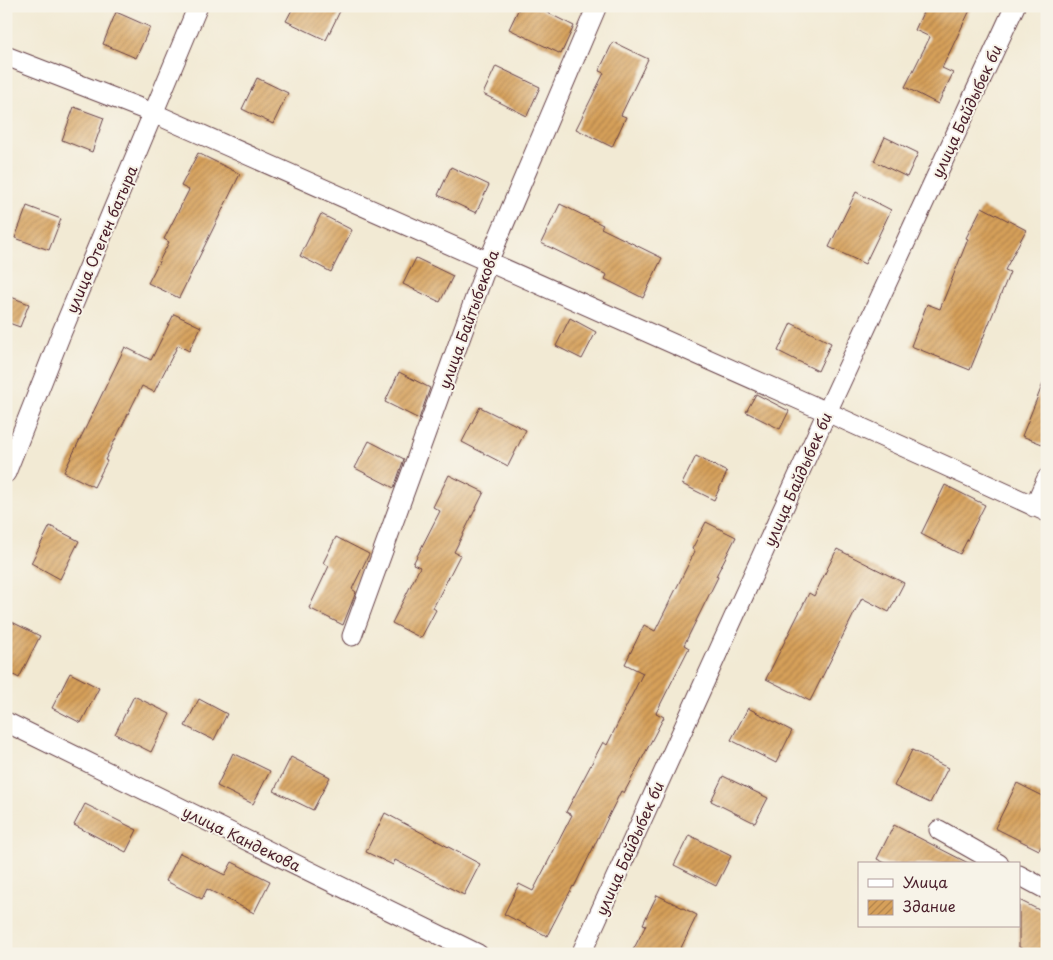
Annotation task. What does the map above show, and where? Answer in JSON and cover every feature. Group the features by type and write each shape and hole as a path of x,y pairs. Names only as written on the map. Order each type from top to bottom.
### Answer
{"street":[{"name":"улица Отеген батыра","path":"6,473 61,334 198,6"},
{"name":"улица Байтыбекова","path":"352,636 488,262 597,6"},
{"name":"улица Байдыбек би","path":"582,954 827,412 1015,6"},
{"path":"6,56 153,113 827,412 1040,509 1047,478"},
{"name":"улица Кандекова","path":"6,722 478,954"},
{"path":"939,830 995,862"},
{"path":"1020,876 1047,890"}],"building":[{"path":"294,6 330,6 340,11 326,40 286,21"},
{"path":"520,6 534,6 574,26 561,54 509,29"},
{"path":"926,6 972,6 942,68 953,73 938,104 905,87 930,37 915,30"},
{"path":"116,12 150,27 136,58 103,44"},
{"path":"613,42 648,59 621,115 626,117 612,147 576,129 604,73 599,71"},
{"path":"496,66 540,87 527,116 483,94"},
{"path":"257,78 288,93 273,124 242,109"},
{"path":"74,107 104,118 92,152 62,140"},
{"path":"885,137 918,153 907,177 874,161"},
{"path":"198,153 240,174 179,298 148,283 169,242 164,239 189,190 181,186"},
{"path":"451,167 489,185 476,213 438,195"},
{"path":"856,192 891,210 865,264 829,247"},
{"path":"560,204 603,225 601,228 662,258 643,298 605,279 607,275 541,243"},
{"path":"27,206 61,219 49,250 15,238"},
{"path":"982,207 1026,230 1005,270 1010,272 970,370 911,346 927,304 940,309 968,239 966,238"},
{"path":"321,214 352,230 331,272 300,256"},
{"path":"416,258 453,276 440,302 403,284"},
{"path":"6,295 29,304 20,327 6,322"},
{"path":"174,314 201,327 189,351 178,345 154,392 142,386 105,460 107,461 94,487 64,472 125,347 151,360"},
{"path":"570,318 596,332 582,359 556,346"},
{"path":"791,323 831,343 818,371 778,351"},
{"path":"399,372 430,388 419,419 385,402"},
{"path":"1047,376 1047,446 1022,436"},
{"path":"756,394 789,411 780,429 746,412"},
{"path":"480,407 526,430 508,466 462,442"},
{"path":"369,441 404,459 394,488 355,468"},
{"path":"696,456 727,472 714,500 682,484"},
{"path":"449,475 484,492 454,552 460,555 433,608 436,610 421,638 392,623 420,567 413,564 440,511 433,507"},
{"path":"945,485 985,505 960,554 921,534"},
{"path":"706,522 736,537 684,645 689,648 656,713 664,717 624,793 621,791 574,887 547,936 504,914 519,884 533,891 572,815 566,812 603,742 607,745 643,673 625,664 644,625 655,631 695,551 692,549"},
{"path":"50,526 79,541 60,579 31,563"},
{"path":"336,537 369,554 352,589 356,592 343,625 309,608 329,566 323,563"},
{"path":"837,549 904,583 889,612 862,598 810,701 766,679 809,593 814,596"},
{"path":"6,619 40,636 19,678 6,671"},
{"path":"70,673 99,688 81,723 52,708"},
{"path":"134,696 170,714 151,752 115,734"},
{"path":"199,699 227,714 214,740 185,726"},
{"path":"748,708 792,731 776,763 731,740"},
{"path":"912,750 948,768 930,803 894,786"},
{"path":"233,753 270,771 253,804 217,786"},
{"path":"291,757 330,777 313,810 274,791"},
{"path":"723,776 768,798 755,823 711,801"},
{"path":"1017,783 1047,798 1047,836 1039,850 995,828"},
{"path":"85,804 137,830 126,852 74,825"},
{"path":"385,813 480,864 464,895 395,860 393,865 366,852"},
{"path":"894,825 966,862 883,862 877,859"},
{"path":"689,835 731,856 716,886 674,865"},
{"path":"180,853 225,875 232,862 270,881 254,913 207,889 202,899 166,881"},
{"path":"657,895 697,915 678,954 631,954 646,925 643,924"},
{"path":"1020,900 1047,914 1047,954 1033,954 1019,947"}]}
